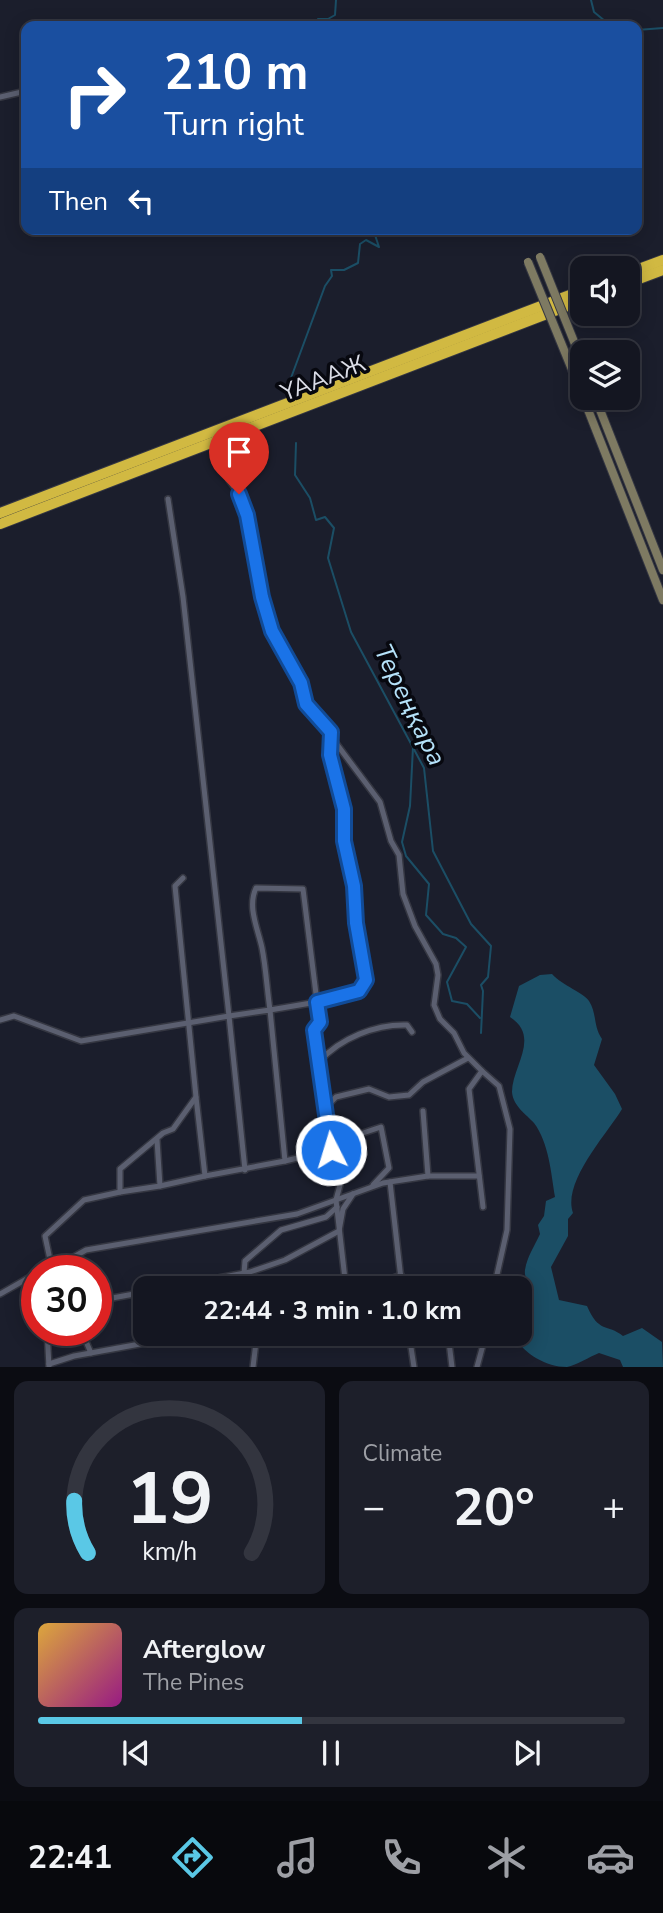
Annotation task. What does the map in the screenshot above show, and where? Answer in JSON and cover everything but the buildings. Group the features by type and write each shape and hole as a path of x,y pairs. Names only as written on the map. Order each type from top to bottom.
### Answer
{"highway":[{"path":"640,269 663,260"},
{"path":"640,279 663,270"},
{"name":"ҮАААЖ","path":"0,513 570,295"},
{"name":"ҮАААЖ","path":"0,524 570,305"}],"street":[{"path":"0,97 21,92"},
{"path":"540,257 573,340"},
{"path":"528,261 570,367"},
{"path":"588,410 663,600"},
{"path":"601,410 663,570"},
{"path":"229,480 247,515 262,597 272,631 301,683 306,704 331,732 380,802 391,841 399,855 403,894 438,975 434,1005 468,1058 499,1086 510,1129 507,1230 497,1276"},
{"path":"168,499 183,597 245,1170"},
{"path":"0,1020 14,1016 81,1041 317,1002 359,991 366,980 356,923 354,886 344,841 344,809 330,755 331,732"},
{"path":"183,878 175,886 205,1176"},
{"path":"285,1161 262,947 255,928 253,894 256,888 303,888 320,1022 314,1030 327,1106 331,1150 340,1185 336,1200 345,1276"},
{"path":"319,1062 334,1045 388,1025 407,1025 412,1032"},
{"path":"327,1106 336,1097 369,1089 389,1097 409,1095 423,1082 468,1058"},
{"path":"482,1071 469,1088 483,1207"},
{"path":"120,1192 120,1169 173,1129 196,1097"},
{"path":"423,1111 428,1176"},
{"path":"49,1255 45,1236 84,1200 245,1170 331,1150 354,1136 382,1127 389,1168 369,1188"},
{"path":"157,1140 160,1185"},
{"path":"78,1255 86,1250 297,1214 390,1182 428,1176 479,1176"},
{"path":"390,1182 401,1275"},
{"path":"339,1231 343,1209 353,1194"},
{"path":"244,1273 245,1261 281,1230 326,1217 337,1208"},
{"path":"228,1276 285,1260 339,1231"},
{"path":"0,1294 21,1282"},
{"path":"112,1298 133,1294"},
{"path":"48,1346 49,1365 91,1353 133,1345"},
{"path":"88,1346 91,1353"},
{"path":"253,1367 256,1346"},
{"path":"411,1346 414,1367"},
{"path":"449,1346 452,1367"},
{"path":"477,1367 483,1346"}],"water":[{"path":"552,974 586,998 591,1006 602,1039 594,1065 615,1094 622,1109 588,1159 574,1187 571,1201 573,1213 568,1219 568,1236 551,1267 559,1300 587,1306 595,1321 623,1336 642,1328 662,1342 663,1367 623,1367 620,1360 599,1353 567,1367 551,1365 522,1346 532,1346 532,1276 525,1276 526,1265 540,1234 538,1225 544,1216 546,1201 555,1197 549,1158 543,1140 534,1123 517,1106 513,1097 513,1082 524,1043 519,1025 510,1017 519,986 540,975"}],"waterway":[{"name":"Тереңқара","path":"318,21 335,15 336,0"},
{"path":"591,0 594,12 605,21"},
{"path":"642,30 663,28"},
{"name":"Тереңқара","path":"288,386 325,286 332,276 331,270 344,270 358,263 360,244 366,240 379,247 375,235"},
{"name":"Тереңқара","path":"296,443 295,475 310,498 316,520 325,517 334,528 328,558 351,632 424,768 433,851 471,924 491,946 488,977 481,985 481,1033"},
{"path":"413,747 410,806 402,842 406,856 429,884 426,915 443,934 456,938 466,947 447,982 452,1001 467,1004 480,1018"}],"route":[{"path":"239,494 247,515 262,597 272,631 301,683 306,704 331,732 330,755 344,809 344,841 354,886 356,923 366,980 359,991 317,1002 320,1022 314,1030 327,1106 331,1150"}]}
